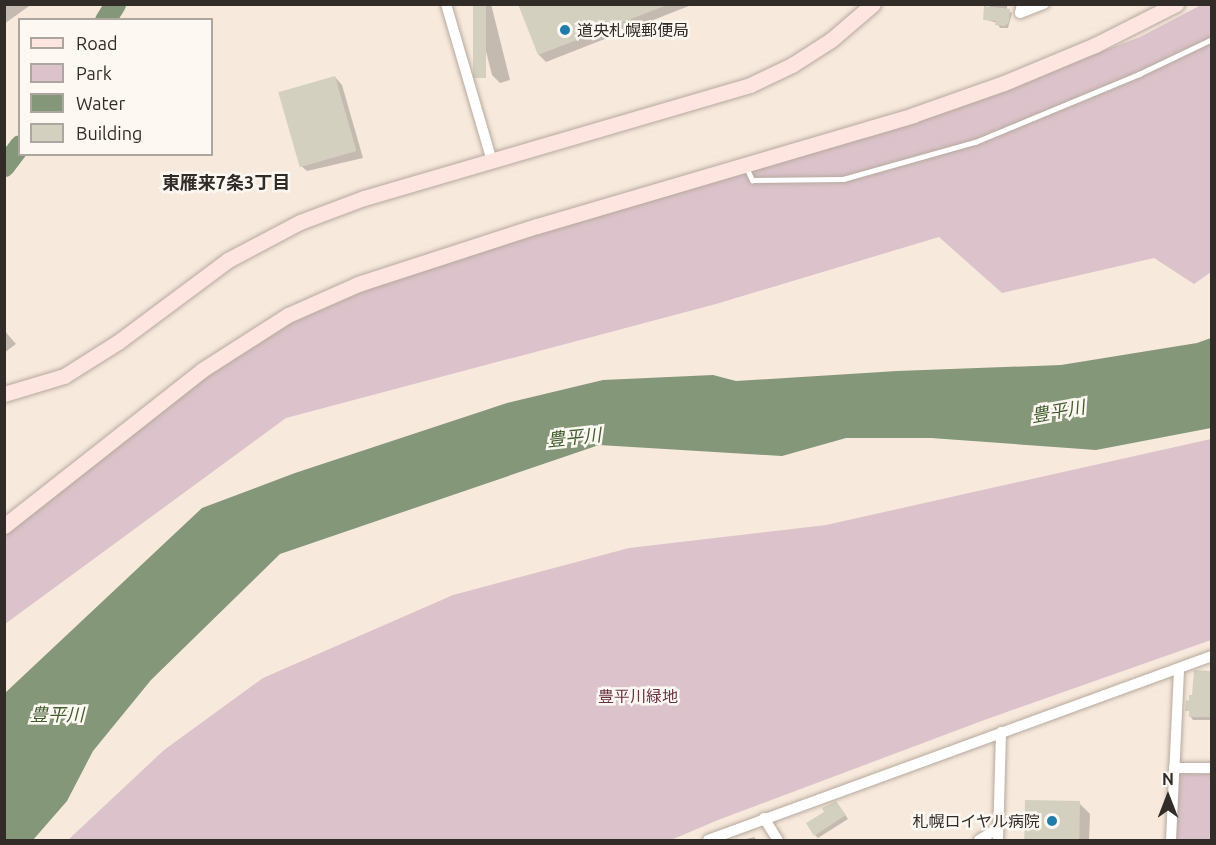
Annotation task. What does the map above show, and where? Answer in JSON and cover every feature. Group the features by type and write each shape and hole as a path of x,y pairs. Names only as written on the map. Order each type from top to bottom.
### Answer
{"street":[{"path":"446,4 492,161"},
{"path":"4,394 64,376 118,342 228,260 281,230 364,198 750,85 792,65 831,40 873,4"},
{"path":"1022,4 1020,13 1044,4"},
{"path":"4,526 202,370 288,315 358,284 744,163 914,115 1004,83 1095,45 1176,4"},
{"path":"708,840 1212,656"},
{"path":"1171,840 1179,668"},
{"path":"998,840 1000,732"},
{"path":"1174,768 1212,768"},
{"path":"764,818 778,840"},
{"path":"979,840 999,828"}],"lane":[{"path":"744,163 752,180 843,179 975,142 1139,74 1212,39"}],"green space":[{"path":"1201,5 1211,5 1211,272 1194,284 1154,258 1002,293 939,237 716,304 286,418 5,624 5,535 187,390 289,324 396,277 910,123 1140,37"},
{"name":"豊平川緑地","path":"1211,439 1211,640 987,719 718,820 671,840 68,840 164,750 263,678 453,595 629,548 826,525"},
{"path":"1180,773 1211,774 1211,840 1175,840"}],"water":[{"name":"豊平川","path":"1211,338 1211,428 1096,450 931,438 846,438 782,456 599,445 280,554 151,680 93,751 67,801 33,840 5,840 5,693 202,508 295,473 507,403 603,380 713,375 736,381 897,371 1061,365 1197,343"}],"building":[{"path":"473,4 486,4 486,78 473,78"},
{"name":"道央札幌郵便局","path":"518,4 667,4 667,5 538,55"},
{"path":"984,6 1010,9 1009,22 1005,26 995,25 996,21 983,20"},
{"path":"335,76 356,151 300,167 278,92"},
{"path":"1194,670 1210,671 1210,717 1189,717 1189,711 1185,711 1186,700 1189,701 1189,695 1192,695"},
{"name":"札幌ロイヤル病院","path":"1025,800 1080,801 1079,840 1024,840"},
{"path":"836,801 846,815 814,836 806,823 824,812 822,808"}],"waterway":[{"path":"106,18 115,4"},
{"path":"4,166 18,148"}],"place":[{"name":"道央札幌郵便局","path":"565,30"},
{"name":"札幌ロイヤル病院","path":"1052,821"}],"district":[{"name":"東雁来7条3丁目","path":"226,182"}]}
